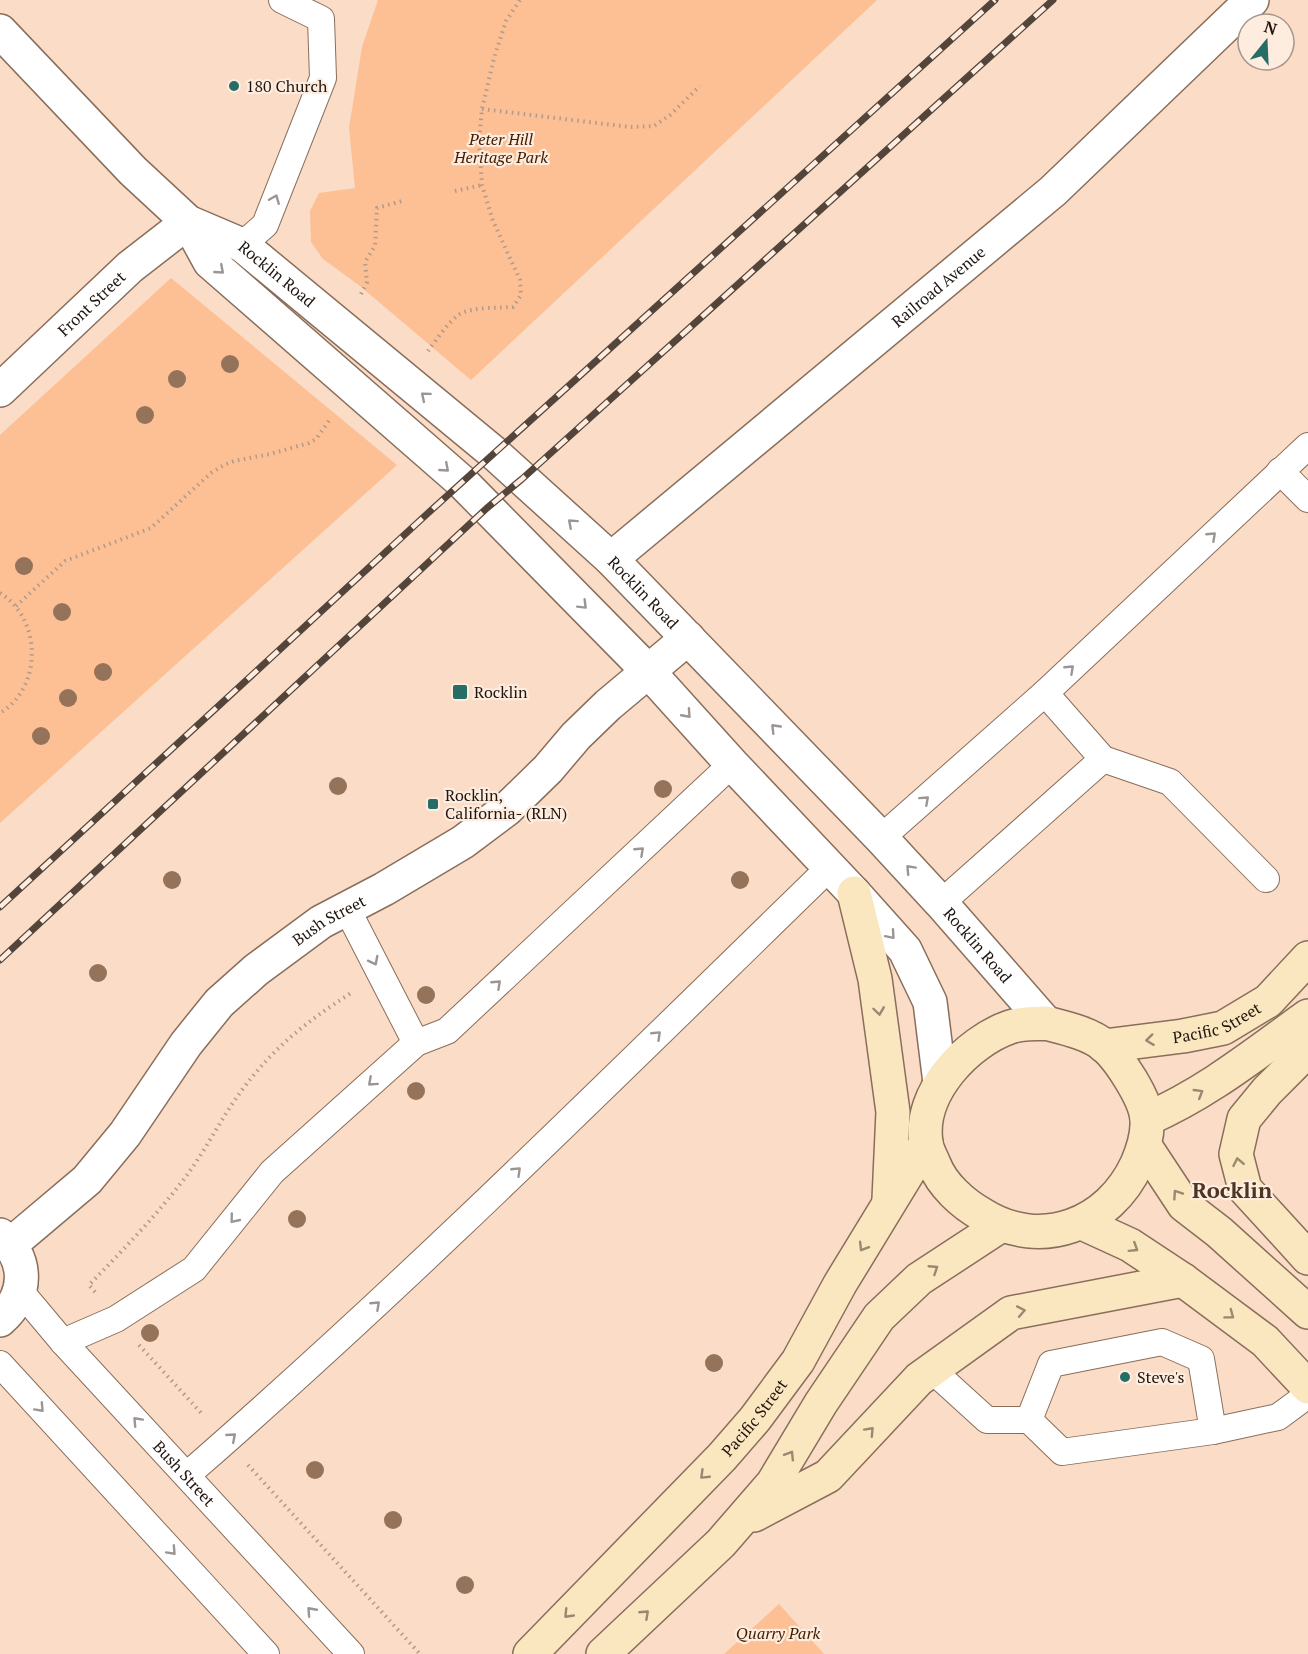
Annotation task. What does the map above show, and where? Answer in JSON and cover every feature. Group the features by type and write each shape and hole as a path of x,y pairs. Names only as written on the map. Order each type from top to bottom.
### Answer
{"main road":[{"path":"854,893 874,979 893,1112 889,1204"},
{"name":"Pacific Street","path":"1104,1046 1183,1036 1223,1028 1268,1001 1308,958"},
{"path":"1308,1016 1216,1084 1180,1105 1146,1133 1131,1177 1110,1202 1082,1223 1032,1233 1000,1226 968,1207 938,1175 926,1143 927,1113 940,1083 960,1056 984,1038 1012,1026 1046,1023 1078,1031 1104,1046 1141,1098 1146,1133 1184,1205 1219,1232 1308,1312"},
{"path":"1308,1050 1266,1091 1244,1119 1236,1154 1245,1189 1308,1258"},
{"name":"Pacific Street","path":"530,1654 722,1457 755,1419 798,1361 840,1284 926,1143"},
{"path":"1082,1223 1130,1245 1183,1280 1265,1341 1308,1387"},
{"path":"603,1654 721,1543 773,1482 879,1317 919,1279 1000,1226"},
{"path":"738,1523 828,1476 919,1379 1011,1313 1183,1280"}],"street":[{"name":"Railroad Avenue","path":"610,559 1053,191 1252,0"},
{"name":"Rocklin Road","path":"0,31 133,171 188,222 210,262 462,482 648,671 905,950 930,1002 940,1083"},
{"name":"Rocklin Road","path":"188,222 242,245 494,453 610,559 881,838 1046,1023"},
{"name":"Front Street","path":"0,390 130,267 188,222"},
{"name":"Bush Street","path":"5,1240 87,1180 125,1134 186,1044 219,1003 265,963 321,922 384,889 463,842 507,809 548,769 576,736 688,638"},
{"path":"0,1320 11,1310 21,1292 22,1271 5,1240"}],"lane":[{"path":"242,245 265,225 323,78 325,9 282,0"},
{"path":"881,838 1045,693 1308,446"},
{"path":"1281,471 1308,499"},
{"path":"1045,693 1103,759 1170,782 1266,879"},
{"path":"941,903 1103,759"},
{"path":"63,1342 116,1318 194,1269 272,1172 416,1043 447,1031 732,764"},
{"path":"187,1475 271,1402 465,1222 830,867"},
{"path":"347,909 416,1043"},
{"name":"Bush Street","path":"21,1292 63,1342 351,1654"},
{"path":"1029,1420 1051,1364 1162,1341 1201,1359 1213,1431"},
{"path":"0,1364 266,1654"},
{"path":"932,1370 987,1420 1029,1420 1062,1452 1213,1431 1278,1417 1308,1395"}],"path":[{"path":"405,379 437,338 461,314 487,308 513,307 521,295 520,280 493,221 482,186 479,141 482,109 494,58 506,21 520,0"},
{"path":"482,109 630,127 654,126 670,115 700,86"},
{"path":"455,192 482,186"},
{"path":"358,302 366,282 365,262 375,246 377,208 402,201"},
{"path":"16,606 65,561 151,528 211,473 234,461 309,443 316,439 334,414"},
{"path":"0,593 22,614 31,634 32,660 25,686 10,706 0,713"},
{"path":"99,1298 89,1285 137,1235 186,1176 242,1091 296,1031 356,990"},
{"path":"135,1339 420,1654"}],"green space":[{"name":"Peter Hill Heritage Park","path":"378,0 877,0 471,380 360,286 323,259 311,242 310,211 319,193 355,188 349,128 362,47"},
{"path":"171,278 397,465 0,823 0,435"},
{"name":"Quarry Park","path":"779,1604 824,1654 724,1654"}],"railway":[{"path":"0,907 427,514 995,0"},
{"path":"0,960 487,508 1053,0"}],"place":[{"name":"180 Church","path":"234,86"},
{"name":"Rocklin","path":"460,692"},
{"name":"Rocklin, California- (RLN)","path":"433,804"},
{"name":"Steve's","path":"1125,1377"}],"district":[{"name":"Rocklin","path":"1232,1190"}]}
